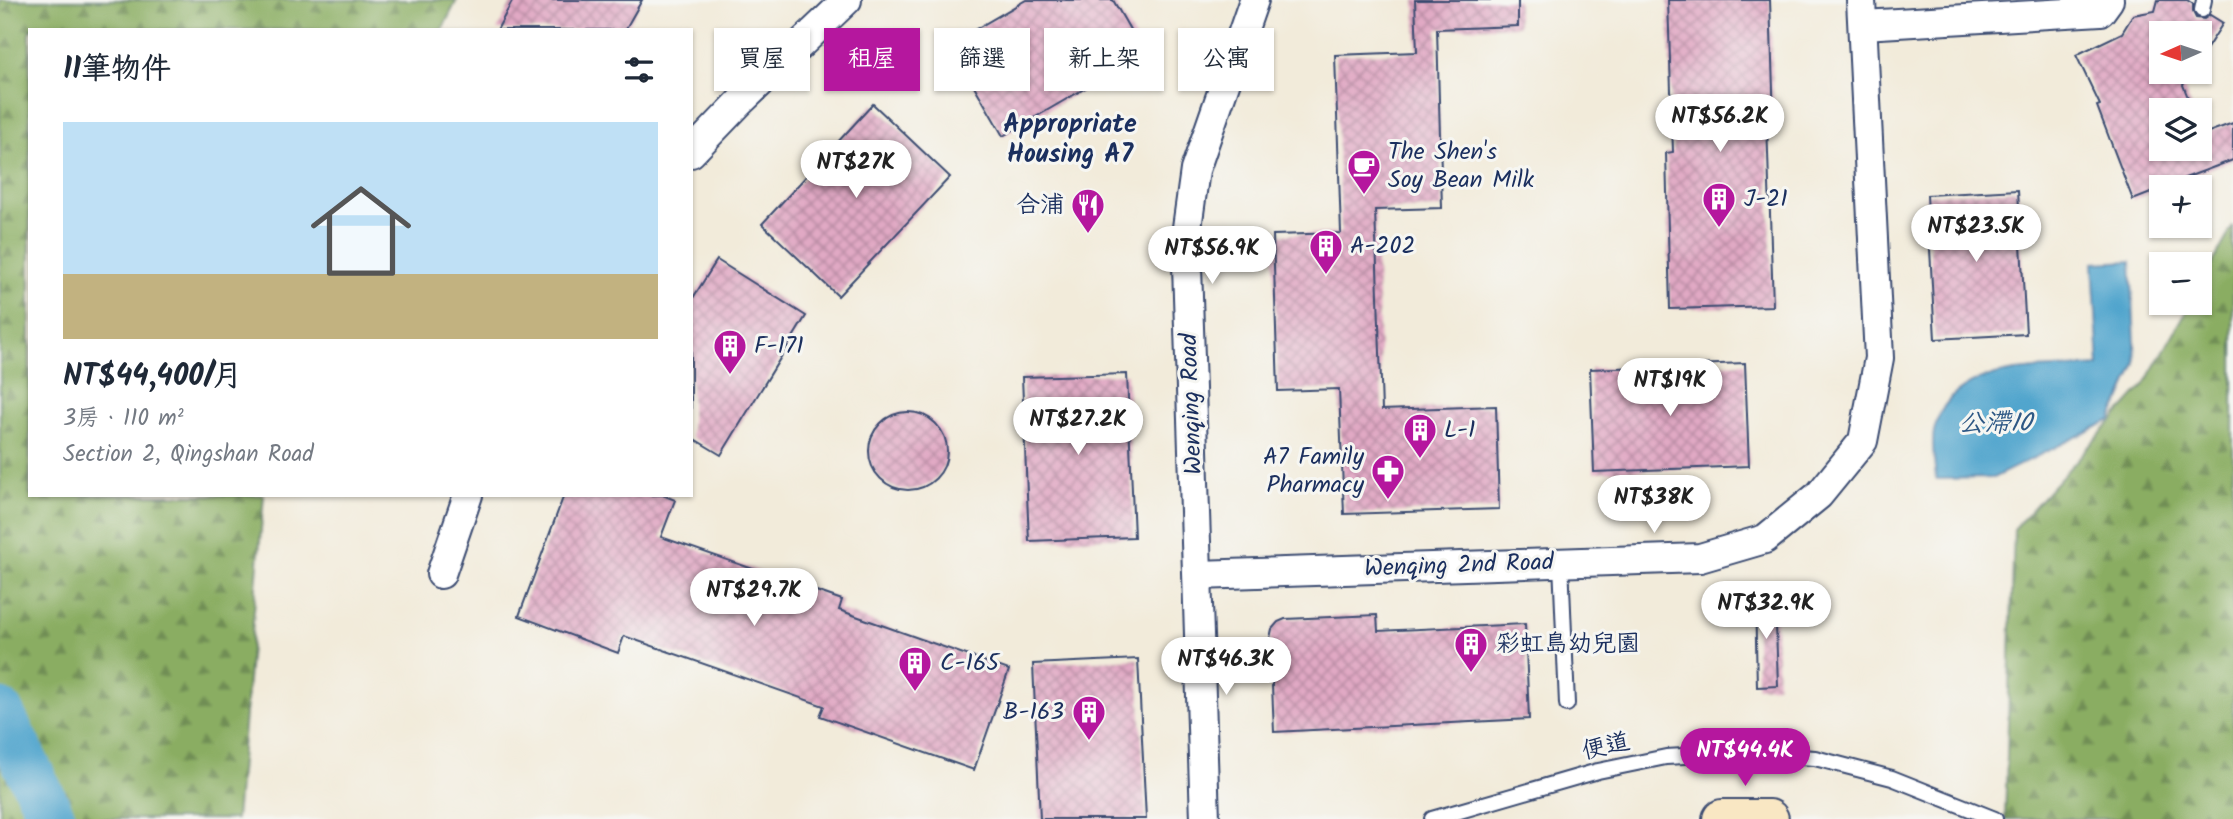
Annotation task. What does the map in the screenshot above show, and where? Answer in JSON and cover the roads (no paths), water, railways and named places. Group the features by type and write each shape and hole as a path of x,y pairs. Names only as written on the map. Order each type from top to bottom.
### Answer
{"street":[{"path":"693,151 847,0"},
{"name":"Wenqing Road","path":"1205,819 1186,235 1195,170 1254,0"},
{"path":"1862,12 2101,11 2109,0"},
{"name":"Wenqing 2nd Road","path":"1198,575 1700,558 1765,539 1819,495 1863,441 1879,358 1862,12"},
{"path":"441,574 467,497"},
{"path":"1722,819 1769,819"}],"lane":[{"path":"1561,563 1567,704"},
{"name":"便道","path":"1432,819 1598,771 1666,757 1739,753 1815,758 1892,778 1995,819"}],"water":[{"name":"公滯10","path":"2131,261 2136,364 2111,420 1993,478 1936,479 1934,431 1943,408 1958,391 1978,380 2002,373 2099,366 2093,263"}],"waterway":[{"path":"0,712 53,819"}],"place":[{"name":"The Shen's Soy Bean Milk","path":"1364,196"},
{"name":"J-21","path":"1719,229"},
{"name":"合浦","path":"1088,235"},
{"name":"A-202","path":"1326,276"},
{"name":"F-171","path":"730,376"},
{"name":"L-1","path":"1420,460"},
{"name":"A7 Family Pharmacy","path":"1388,501"},
{"name":"彩虹島幼兒園","path":"1471,674"},
{"name":"C-165","path":"915,693"},
{"name":"B-163","path":"1089,742"}],"district":[{"name":"Appropriate Housing A7","path":"1070,140"}]}
